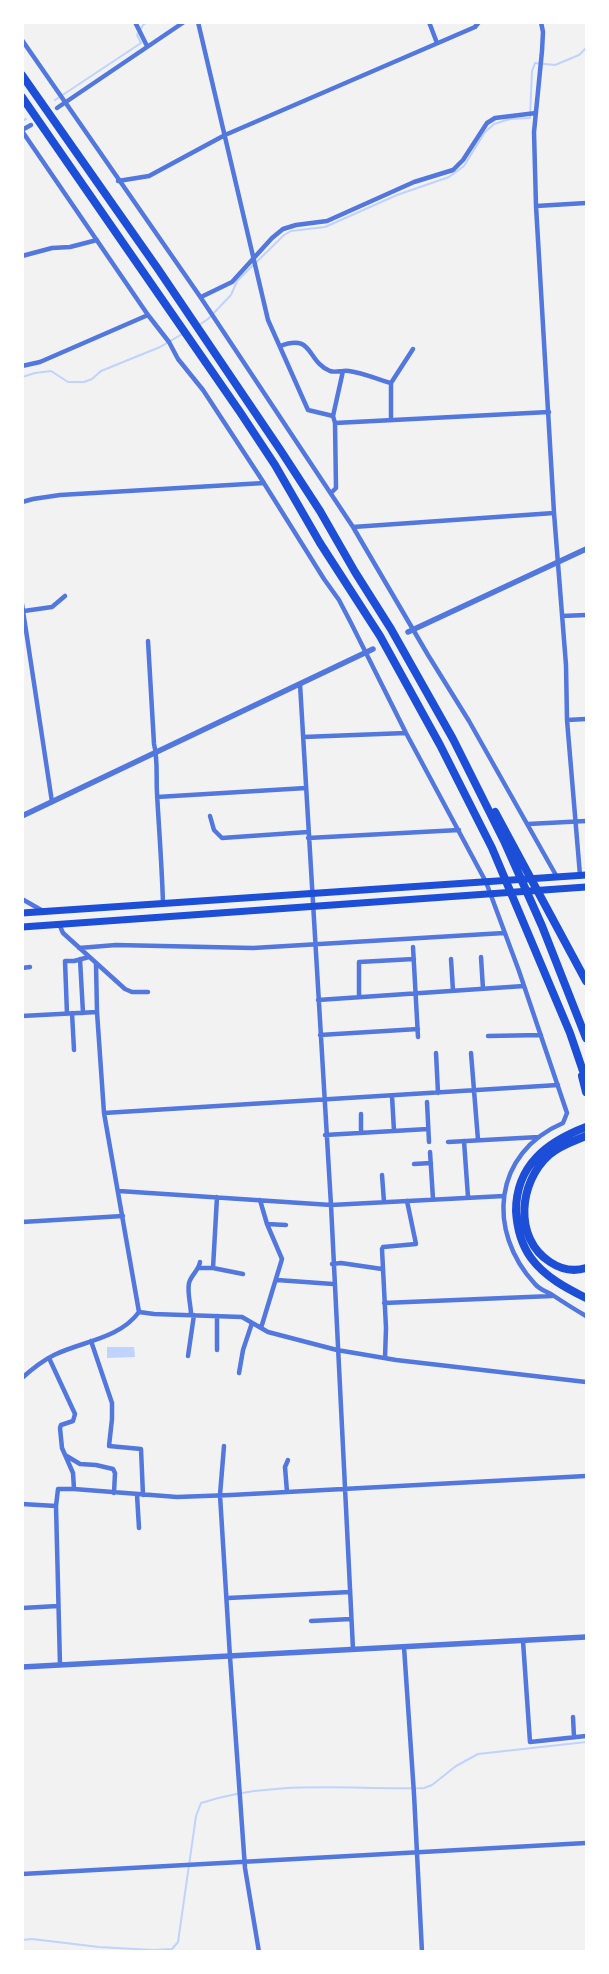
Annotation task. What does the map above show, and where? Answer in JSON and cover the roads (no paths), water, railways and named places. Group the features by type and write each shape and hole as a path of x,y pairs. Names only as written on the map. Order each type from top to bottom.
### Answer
{"highway":[{"path":"22,75 200,331 320,511 391,629 586,981"},
{"path":"22,97 275,465 320,543 380,636 440,745 504,873 570,1033 586,1080"},
{"path":"453,739 518,870 586,1038"},
{"path":"22,913 583,875"},
{"path":"22,926 586,887"},
{"path":"570,1033 586,1092"},
{"path":"586,1127 560,1138 535,1158 520,1184 516,1205 519,1232 531,1258 540,1269 552,1278 586,1298"},
{"path":"586,1136 548,1156 530,1181 524,1200 524,1220 530,1238 545,1259 563,1269 576,1270 586,1268"}],"street":[{"path":"135,22 147,46"},
{"path":"57,108 184,22"},
{"path":"198,22 268,320 308,410 334,416"},
{"path":"429,22 437,43"},
{"path":"118,181 149,176 225,135 475,27 479,22"},
{"path":"541,22 543,32 534,132 536,206 550,412 554,514 566,665 567,720 575,822 583,875"},
{"path":"22,40 118,181 201,297 354,527 410,630 459,705 557,877"},
{"path":"201,297 232,282 272,238 284,229 296,225 327,221 414,182 453,170 464,160 475,140 490,120 535,113"},
{"path":"31,125 22,131 148,315 169,342 178,359 203,390 339,600 406,733 486,882 567,1113 563,1123 550,1128 519,1155 504,1196 503,1224 514,1256 536,1286 586,1316"},
{"path":"536,206 586,203"},
{"path":"22,256 52,248 70,247 97,240"},
{"path":"22,366 40,362 148,315"},
{"path":"280,346 293,341 300,342 322,366 332,372 343,371 391,383"},
{"path":"391,420 391,383 413,349"},
{"path":"331,493 336,488 334,416 343,371"},
{"path":"335,423 550,412"},
{"path":"22,502 60,495 264,483"},
{"path":"354,527 554,514"},
{"path":"410,630 586,549"},
{"path":"24,611 52,607 66,596"},
{"path":"22,604 52,802"},
{"path":"562,616 586,615"},
{"path":"148,641 154,744 157,753 157,796 162,850 163,904"},
{"path":"22,816 374,649"},
{"path":"300,684 325,1134 331,1205 332,1264 353,1649"},
{"path":"567,720 586,719"},
{"path":"303,736 406,733"},
{"path":"157,796 306,788"},
{"path":"210,816 214,830 222,838 308,832"},
{"path":"528,824 586,821"},
{"path":"308,838 459,830"},
{"path":"22,899 44,911"},
{"path":"59,924 63,933 125,989 132,992 148,992"},
{"path":"79,948 116,945 253,948 504,933"},
{"path":"413,947 418,1038"},
{"path":"74,1050 65,961 74,962 89,957"},
{"path":"481,957 482,989"},
{"path":"80,959 83,1013"},
{"path":"359,997 359,962 414,959"},
{"path":"451,959 453,991"},
{"path":"96,964 104,1113 139,1312"},
{"path":"22,968 30,967"},
{"path":"318,1000 524,986"},
{"path":"22,1016 98,1012"},
{"path":"320,1035 418,1029"},
{"path":"488,1036 541,1035"},
{"path":"436,1053 438,1093"},
{"path":"471,1053 478,1140"},
{"path":"104,1113 558,1085"},
{"path":"392,1096 394,1131"},
{"path":"427,1102 429,1142"},
{"path":"361,1114 361,1133"},
{"path":"325,1134 428,1129"},
{"path":"448,1142 540,1137"},
{"path":"464,1141 468,1197"},
{"path":"430,1152 433,1199"},
{"path":"414,1164 431,1163"},
{"path":"382,1175 384,1202"},
{"path":"119,1190 331,1205 504,1196"},
{"path":"213,1268 217,1197"},
{"path":"260,1200 267,1224 282,1258 277,1280 261,1328"},
{"path":"385,1358 386,1328 382,1269 383,1248 416,1244 407,1201"},
{"path":"22,1222 122,1216"},
{"path":"267,1224 286,1225"},
{"path":"188,1356 192,1315 189,1294 190,1281 199,1268 200,1262"},
{"path":"332,1264 382,1269"},
{"path":"199,1268 213,1268 243,1274"},
{"path":"277,1280 334,1284"},
{"path":"384,1303 553,1296"},
{"path":"139,1312 242,1317 268,1332 337,1350 385,1358 586,1382"},
{"path":"22,1378 50,1358 124,1328 139,1312"},
{"path":"216,1350 217,1316"},
{"path":"239,1373 243,1350 252,1323"},
{"path":"90,1341 112,1403 109,1446 140,1449 139,1528"},
{"path":"50,1358 75,1414 73,1421 61,1425 60,1428 62,1448 73,1473 74,1489"},
{"path":"224,1446 220,1495 244,1861 259,1952"},
{"path":"66,1455 80,1464 113,1469 115,1473 114,1493"},
{"path":"287,1492 286,1467 288,1460"},
{"path":"60,1665 56,1506 58,1490 74,1489 177,1497 586,1476"},
{"path":"22,1504 56,1506"},
{"path":"228,1598 350,1592"},
{"path":"22,1608 58,1606"},
{"path":"310,1621 351,1619"},
{"path":"22,1667 586,1637"},
{"path":"523,1641 530,1742 586,1736"},
{"path":"404,1647 422,1952"},
{"path":"573,1717 574,1737"},
{"path":"22,1874 586,1843"}],"water":[{"path":"107,1347 134,1347 135,1357 107,1358"}],"waterway":[{"path":"55,100 141,43 137,35 143,25 148,22"},
{"path":"199,325 208,319 231,295 237,281 284,235 291,231 325,227 397,195 449,177 464,166 485,132 494,124 510,119 530,118 532,71 535,63 555,65 579,55 586,48"},
{"path":"22,121 26,119"},
{"path":"22,377 51,371 68,382 84,382 92,379 101,371 160,347 184,333"},
{"path":"22,1940 32,1939 99,1947 153,1950 172,1949 178,1942 196,1816 201,1803 228,1796 284,1788 424,1788 432,1785 456,1766 478,1754 586,1742"}]}
